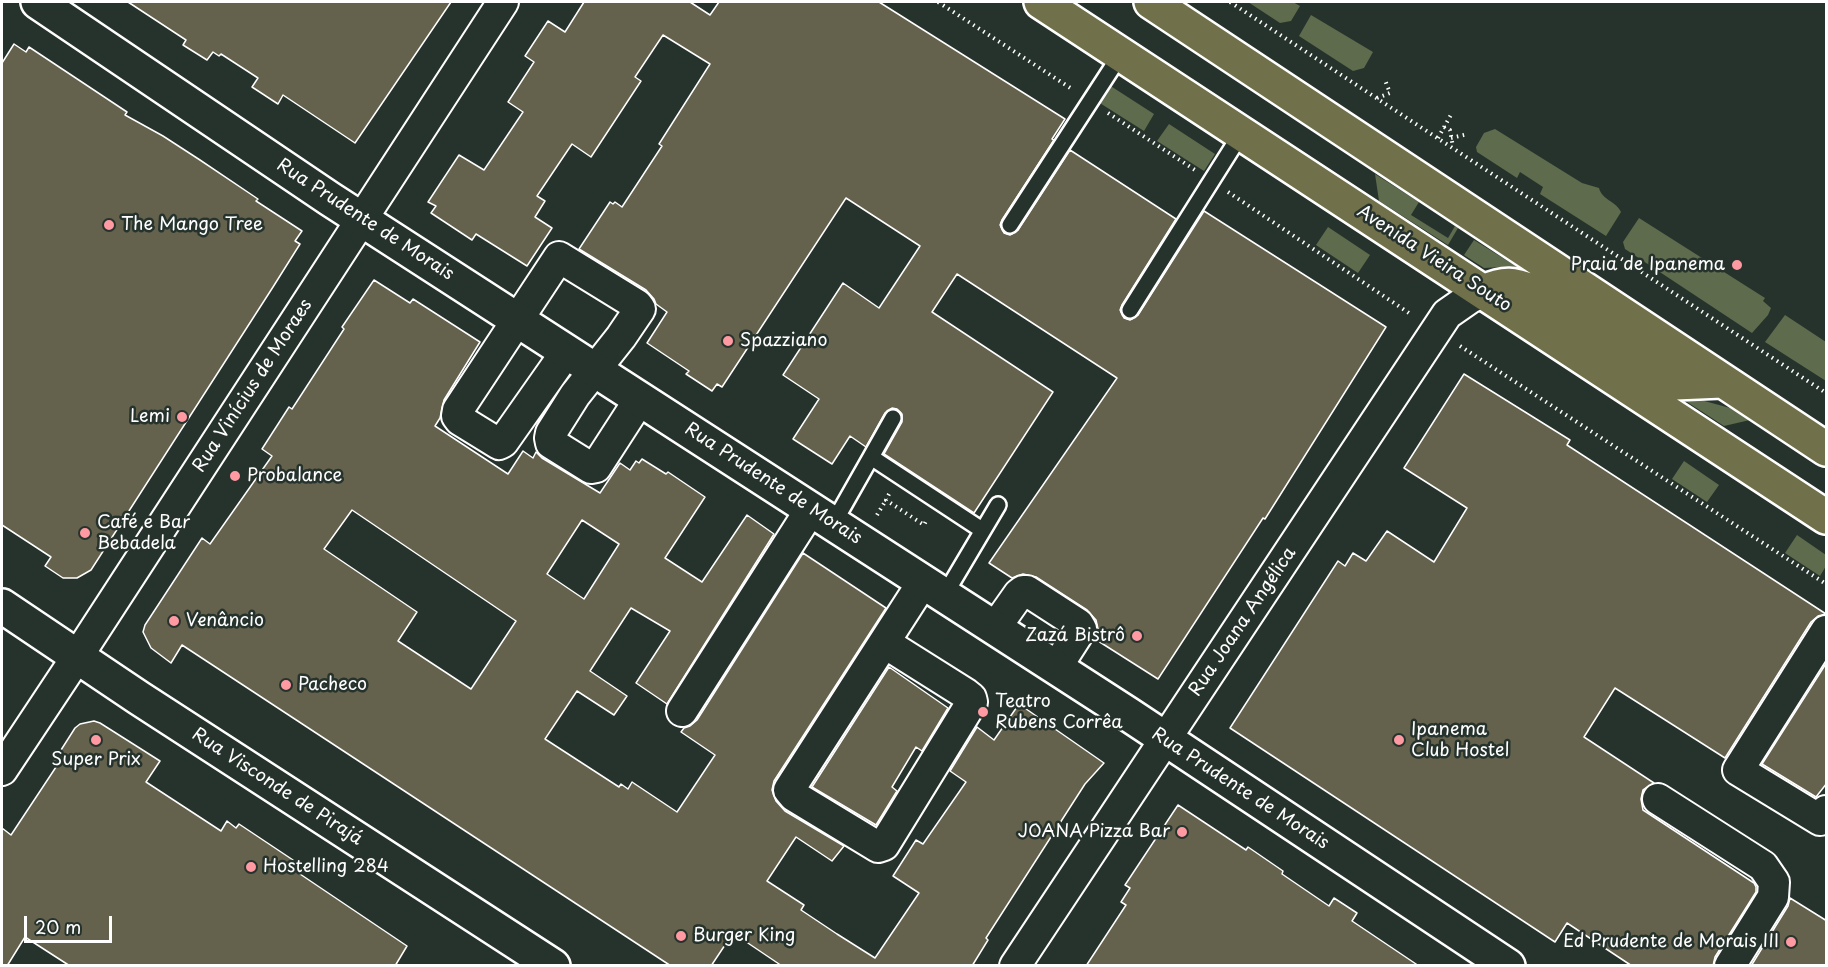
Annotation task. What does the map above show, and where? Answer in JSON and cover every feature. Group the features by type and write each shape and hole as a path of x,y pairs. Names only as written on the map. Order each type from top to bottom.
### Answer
{"highway":[{"name":"Avenida Vieira Souto","path":"1041,2 1827,517"},
{"path":"1151,2 1827,449"},
{"path":"1484,292 1500,285 1512,284 1535,292 1675,383 1722,381"}],"main road":[{"name":"Rua Prudente de Morais","path":"38,2 330,199 995,628 1508,966"},
{"name":"Rua Visconde de Pirajá","path":"2,606 553,966"}],"street":[{"name":"Rua Vinícius de Moraes","path":"2,770 503,2"},
{"path":"567,351 503,442 499,444 457,416 560,257 640,309 551,433 552,443 591,468 596,467 640,399"},
{"name":"Rua Joana Angélica","path":"1015,966 1448,314 1470,298 1484,292"},
{"path":"682,711 822,516"},
{"path":"885,643 966,693 972,702 884,845 878,847 794,796 789,790 885,643 934,589"},
{"path":"995,628 1023,591 1027,591 1078,624 1081,629 1056,668"},
{"path":"1827,631 1738,770 1820,819 1827,811"},
{"path":"1658,799 1763,866 1774,882 1773,897 1730,966"}],"lane":[{"path":"1010,225 1121,54"},
{"path":"1130,310 1241,134"},
{"path":"822,516 872,457 892,418"},
{"path":"872,457 982,530"},
{"path":"934,589 982,530 998,505"}],"path":[{"path":"938,2 1415,317"},
{"path":"1230,2 1827,393"},
{"path":"1377,98 1390,93 1385,80"},
{"path":"1438,138 1452,113"},
{"path":"1444,127 1450,130 1453,148"},
{"path":"1451,138 1468,134"},
{"path":"1456,344 1827,585"}],"green space":[{"path":"1248,2 1293,2 1300,6 1291,21 1280,23"},
{"path":"1311,15 1373,52 1364,68 1353,71 1299,36"},
{"path":"1106,83 1154,114 1144,131 1095,100"},
{"path":"1169,124 1215,154 1204,171 1157,141"},
{"path":"1495,129 1582,183 1599,188 1621,212 1606,236 1540,194 1543,187 1520,172 1517,178 1477,152 1476,147 1484,133"},
{"path":"1375,174 1419,202 1411,215 1448,238 1455,226 1458,228 1448,245 1379,201"},
{"path":"1639,218 1765,298 1763,301 1771,308 1768,315 1752,333 1625,249 1623,242"},
{"path":"1328,227 1370,255 1358,273 1316,245"},
{"path":"1474,240 1527,273 1502,267 1484,268 1464,255"},
{"path":"1785,315 1826,342 1826,381 1765,342"},
{"path":"1679,394 1730,408 1750,420 1724,426 1678,396"},
{"path":"1684,461 1719,485 1707,502 1672,479"},
{"path":"1797,535 1826,555 1826,566 1820,576 1785,553"}],"building":[{"path":"128,2 451,2 355,143 283,95 278,104 252,87 258,78 221,54 219,56 213,52 207,60 183,45 186,40"},
{"path":"584,2 690,2 710,15 719,2 879,2 1065,119 1002,220 1000,225 1004,233 1010,235 1018,230 1070,150 1176,219 1122,305 1120,310 1124,318 1130,320 1138,315 1204,211 1386,327 1265,519 1263,518 1158,679 1095,639 1098,629 1096,620 1087,610 1036,577 1023,574 1012,578 989,563 1117,378 957,274 932,312 1053,392 974,513 884,454 902,422 902,414 897,409 892,408 885,413 866,447 850,436 832,464 793,439 819,399 783,375 843,283 879,308 920,246 846,198 722,387 717,384 712,391 686,374 689,371 647,343 667,312 656,304 646,290 579,249 610,202 613,204 615,202 622,207 662,146 659,144 710,64 663,35 635,77 641,81 591,157 572,144 537,196 545,201 535,217 552,228 527,266 476,234 472,240 431,213 436,206 428,202 459,155 484,170 523,112 508,102 534,62 525,56 548,21 565,32"},
{"path":"14,44 26,52 29,47 127,112 125,115 200,160 302,231 295,241 300,244 91,570 77,578 63,578 45,566 51,557 2,525 2,63"},
{"path":"374,280 410,303 413,299 480,342 444,400 440,418 435,426 508,474 523,451 533,458 536,452 542,458 600,493 620,463 630,470 636,461 639,463 642,459 666,474 668,472 705,497 665,558 702,582 747,515 774,534 667,704 636,683 670,631 631,608 590,671 627,696 614,715 577,691 545,739 619,787 621,784 628,789 632,782 677,812 715,755 681,732 697,720 803,553 886,608 774,781 772,790 776,801 785,811 844,846 832,861 796,837 767,881 804,905 801,910 875,958 919,893 893,876 916,840 923,844 966,782 950,771 977,727 994,740 1019,704 1104,763 1085,784 986,938 988,940 972,966 782,966 733,933 711,966 671,966 182,645 171,663 151,648 143,632 145,625 202,538 210,544 272,456 262,449 289,407 292,409 344,329 342,327","holes":["352,510 516,621 471,689 398,641 417,612 324,549","582,520 619,544 584,599 547,574"]},
{"path":"1464,374 1570,440 1567,445 1826,614 1818,616 1811,622 1725,758 1615,688 1584,737 1654,783 1643,790 1641,799 1643,810 1754,883 1756,892 1715,957 1713,966 1632,966 1567,923 1555,942 1230,728 1338,561 1345,566 1353,553 1366,561 1387,531 1434,562 1467,508 1404,468"},
{"path":"1827,662 1827,783 1816,797 1762,764"},
{"path":"889,667 948,708 922,751 916,747 892,787 897,791 876,825 812,787"},
{"path":"94,721 160,761 146,782 221,831 227,821 236,828 239,824 293,860 290,863 300,870 297,872 407,946 395,966 70,966 25,937 7,966 2,966 2,828 11,835 58,764 54,761 75,728 80,724"},
{"path":"1178,805 1246,850 1248,847 1283,871 1282,874 1329,906 1334,898 1357,913 1352,921 1419,966 1086,966 1126,905 1121,902 1130,888 1125,885"},
{"name":"Ed Prudente de Morais III","path":"1790,898 1827,921 1827,966 1751,966 1788,906"}],"place":[{"name":"The Mango Tree","path":"109,225"},
{"name":"Praia de Ipanema","path":"1737,265"},
{"name":"Spazziano","path":"728,341"},
{"name":"Lemi","path":"182,417"},
{"name":"Probalance","path":"235,476"},
{"name":"Café e Bar Bebadela","path":"85,533"},
{"name":"Venâncio","path":"174,621"},
{"name":"Zazá Bistrô","path":"1137,636"},
{"name":"Pacheco","path":"286,685"},
{"name":"Teatro Rubens Corrêa","path":"983,712"},
{"name":"Super Prix","path":"96,740"},
{"name":"Ipanema Club Hostel","path":"1399,740"},
{"name":"JOANA Pizza Bar","path":"1182,832"},
{"name":"Hostelling 284","path":"251,867"},
{"name":"Burger King","path":"681,936"},
{"name":"Ed Prudente de Morais III","path":"1791,942"}]}
